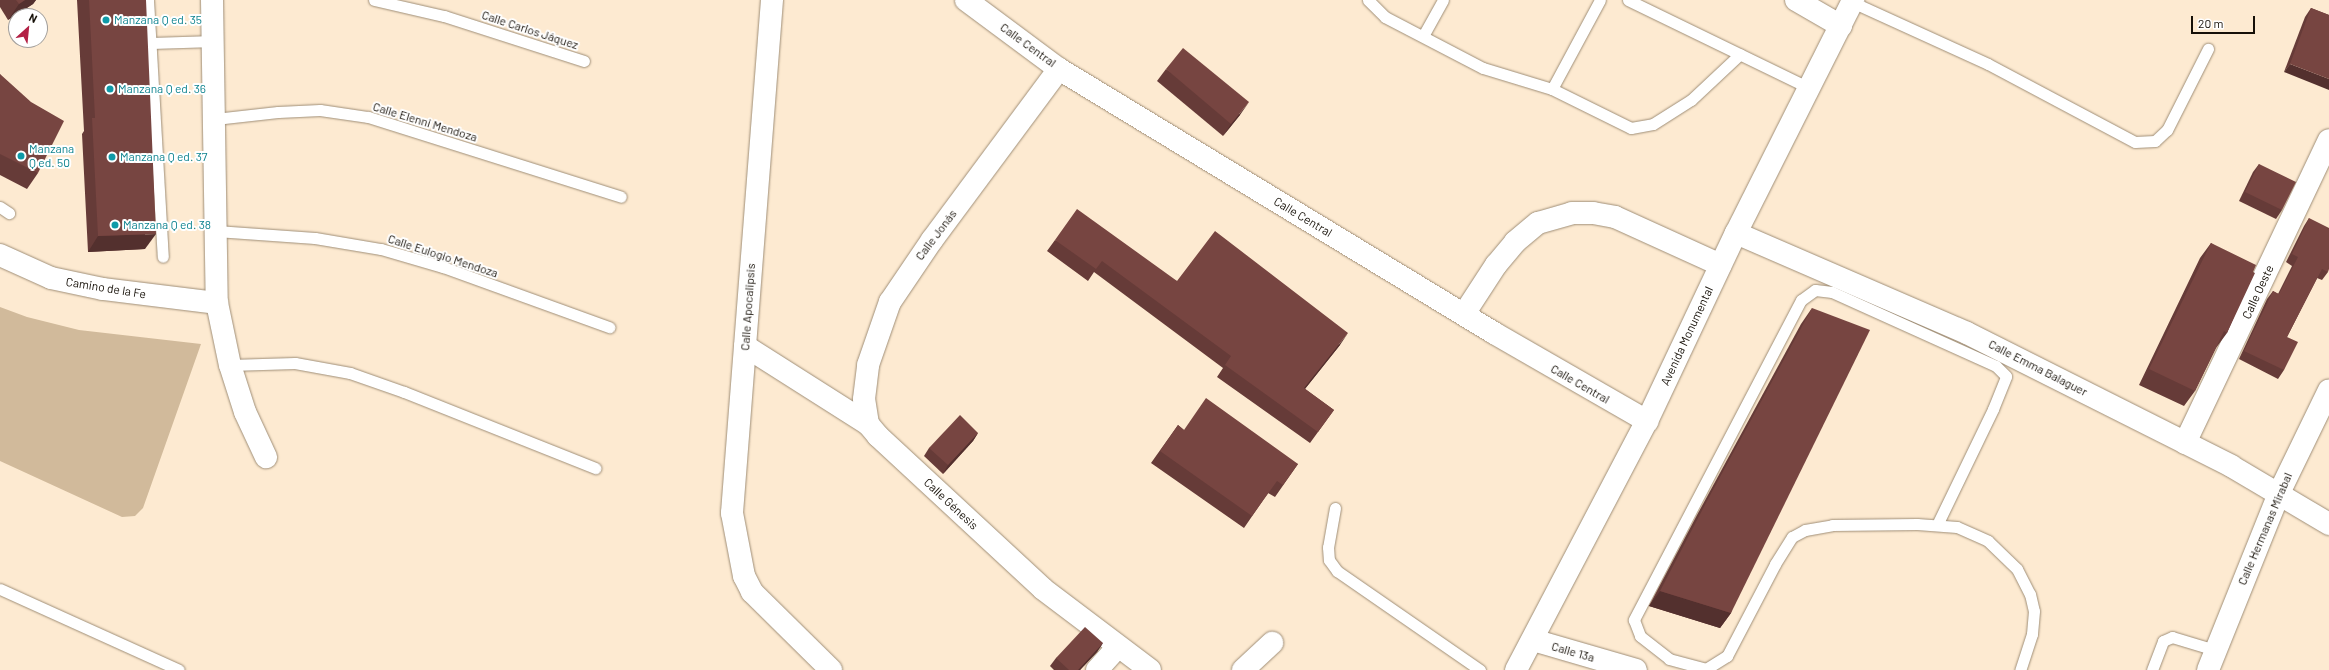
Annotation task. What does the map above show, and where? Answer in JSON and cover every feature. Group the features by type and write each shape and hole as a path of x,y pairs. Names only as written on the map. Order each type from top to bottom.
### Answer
{"street":[{"path":"212,0 214,41 217,303 230,365 245,412 266,457"},
{"name":"Calle Apocalipsis","path":"772,0 732,513 744,576 752,592 831,670"},
{"name":"Calle Central","path":"966,0 1060,69 1464,314 1647,421"},
{"path":"1796,0 1841,26"},
{"name":"Avenida Monumental","path":"1516,670 1647,421 1736,233 1853,1"},
{"name":"Calle Jonás","path":"868,424 864,399 868,366 890,302 932,240 1060,69"},
{"name":"Calle Oeste","path":"2185,443 2329,140"},
{"path":"1464,314 1496,265 1515,242 1538,223 1572,213 1593,213 1616,217 1721,266"},
{"name":"Calle Emma Balaguer","path":"1736,233 1967,332 2185,443 2279,493 2329,524"},
{"name":"Camino de la Fe","path":"0,255 59,280 103,289 217,303"},
{"name":"Calle Génesis","path":"746,346 868,424 878,436 1043,589 1150,670"},
{"name":"Calle Hermanas Mirabal","path":"2212,660 2279,493 2329,390"},
{"name":"Calle 13a","path":"1533,640 1573,662 1636,670"},
{"path":"1243,670 1272,642"},
{"path":"1096,670 1118,647"}],"lane":[{"path":"148,0 163,257"},
{"name":"Calle Carlos Jáquez","path":"374,0 444,16 584,61"},
{"path":"1368,0 1385,17 1484,68 1552,88 1631,128 1653,124 1691,100 1740,54"},
{"path":"1423,36 1443,0"},
{"path":"1552,88 1600,0"},
{"path":"1628,0 1809,88"},
{"path":"1853,1 1988,64 2135,142 2155,141 2167,130 2208,49"},
{"path":"151,43 214,41"},
{"name":"Calle Elenni Mendoza","path":"215,119 278,112 320,110 368,117 621,197"},
{"name":"Calle Eulogio Mendoza","path":"216,231 315,238 381,249 443,267 608,327"},
{"path":"1937,525 1993,409 2006,376 1996,366 1832,292 1815,290 1801,300 1634,620 1640,636 1669,659 1706,669 1727,656 1775,564 1792,537 1805,530 1832,525 1937,525 1957,527 1988,542 2017,569 2030,594 2034,610 2032,634 2020,670"},
{"path":"230,365 294,363 350,373 404,392 595,468"},
{"path":"1335,508 1328,547 1329,560 1337,570 1480,670"},
{"path":"0,589 179,670"},
{"path":"2152,670 2163,641 2172,636 2212,660"}],"shaded area":[{"path":"0,307 27,317 79,330 201,344 143,508 135,516 122,517 0,461"}],"building":[{"path":"16,0 25,0 19,4"},
{"path":"89,0 146,0 156,234 98,236 92,118 95,118"},
{"path":"2311,8 2329,15 2329,79 2290,64"},
{"path":"1183,48 1249,102 1231,124 1166,69"},
{"path":"0,74 31,102 64,121 38,173 0,154"},
{"path":"2259,164 2296,182 2282,210 2245,192"},
{"path":"1077,209 1177,281 1215,231 1348,333 1304,388 1334,410 1318,432 1225,365 1231,356 1102,261 1096,269 1055,240"},
{"path":"2309,218 2329,228 2329,269 2328,272 2322,269 2287,337 2298,342 2284,370 2244,351 2273,291 2279,294 2298,257 2292,254"},
{"path":"2211,243 2256,265 2253,272 2255,273 2227,333 2224,331 2195,391 2149,369"},
{"path":"1812,308 1870,330 1731,613 1660,591 1708,499"},
{"path":"1206,398 1298,464 1283,485 1277,481 1252,516 1160,451 1178,425 1184,430"},
{"path":"960,415 978,433 948,465 929,448"},
{"path":"1085,627 1103,643 1078,670 1069,670 1056,658"}],"place":[{"name":"Manzana Q ed. 35","path":"106,20"},
{"name":"Manzana Q ed. 36","path":"110,89"},
{"name":"Manzana Q ed. 50","path":"21,156"},
{"name":"Manzana Q ed. 37","path":"112,157"},
{"name":"Manzana Q ed. 38","path":"115,225"}]}
